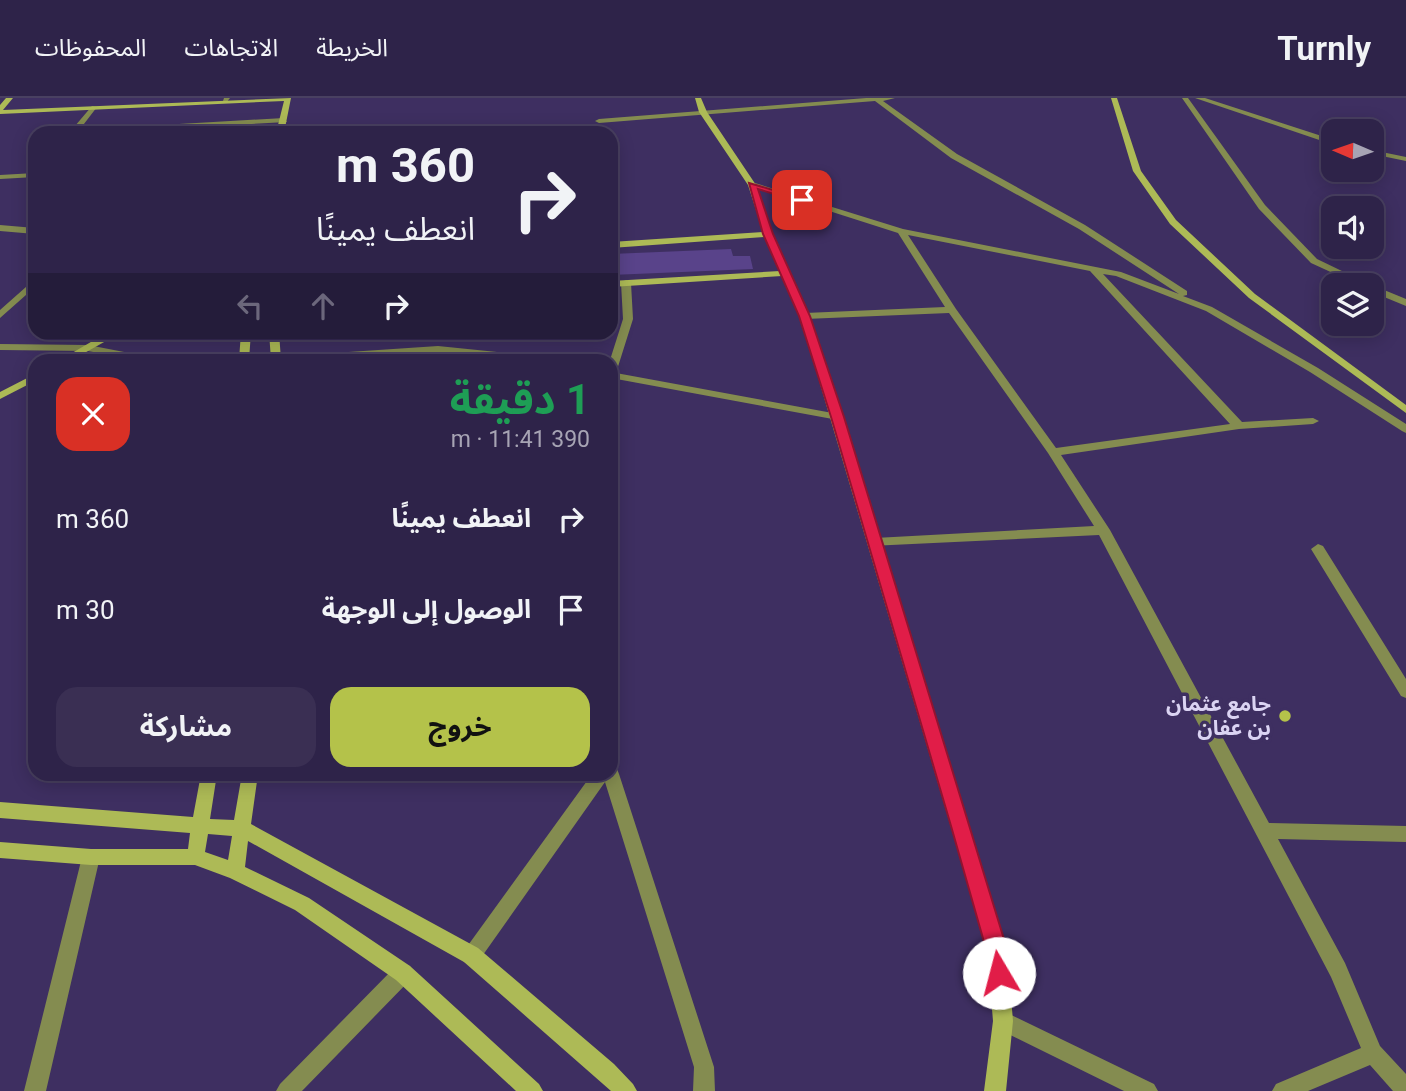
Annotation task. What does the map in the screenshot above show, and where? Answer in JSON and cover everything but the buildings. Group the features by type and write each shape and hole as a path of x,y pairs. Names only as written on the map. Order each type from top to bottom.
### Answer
{"main road":[{"path":"0,110 10,98"},
{"path":"0,110 288,98 282,126"},
{"path":"1114,98 1137,171 1173,222 1252,296 1406,410"},
{"path":"701,105 752,185 768,234 804,316 876,543 997,949 1003,1021 995,1091"},
{"path":"618,245 768,234"},
{"path":"618,284 786,272"},
{"path":"76,354 102,340"},
{"path":"0,396 28,381"},
{"path":"195,857 208,781"},
{"path":"235,871 249,781"},
{"path":"0,810 243,829 471,955 607,1071 626,1091"},
{"path":"0,850 91,857 195,857 235,871 302,904 403,973 532,1091"}],"street":[{"path":"599,121 701,105 892,98"},
{"path":"1185,98 1262,207 1314,261 1340,273"},
{"path":"1198,98 1321,139"},
{"path":"876,99 954,156 1082,227 1209,309 1314,370 1406,429"},
{"path":"79,126 94,107"},
{"path":"179,126 284,120"},
{"path":"1384,154 1406,159"},
{"path":"0,177 28,175"},
{"path":"752,185 901,230 1118,274 1209,309"},
{"path":"0,228 28,230"},
{"path":"901,230 951,310 1053,452 1103,530 1338,970 1373,1052 1406,1090"},
{"path":"1092,268 1239,426"},
{"path":"618,355 631,307 626,283"},
{"path":"0,315 28,289"},
{"path":"1384,293 1406,303"},
{"path":"804,316 951,310"},
{"path":"0,347 88,348 119,354"},
{"path":"364,354 438,349 468,354"},
{"path":"618,375 838,417"},
{"path":"1053,452 1239,426 1313,421"},
{"path":"876,543 1103,530"},
{"path":"1318,549 1406,692"},
{"path":"471,955 596,781"},
{"path":"613,781 704,1066 704,1091"},
{"path":"1265,831 1406,834"},
{"path":"36,1091 91,857"},
{"path":"287,1091 403,973"},
{"path":"1003,1021 1147,1091"},
{"path":"1283,1091 1373,1052"}],"shaded area":[{"path":"731,249 733,256 750,256 753,269 618,275 618,254"}],"place":[{"name":"جامع عثمان بن عفان","path":"1285,716"}],"route":[{"path":"802,200 752,185 768,234 804,316 838,417 997,949 999,973"}]}
